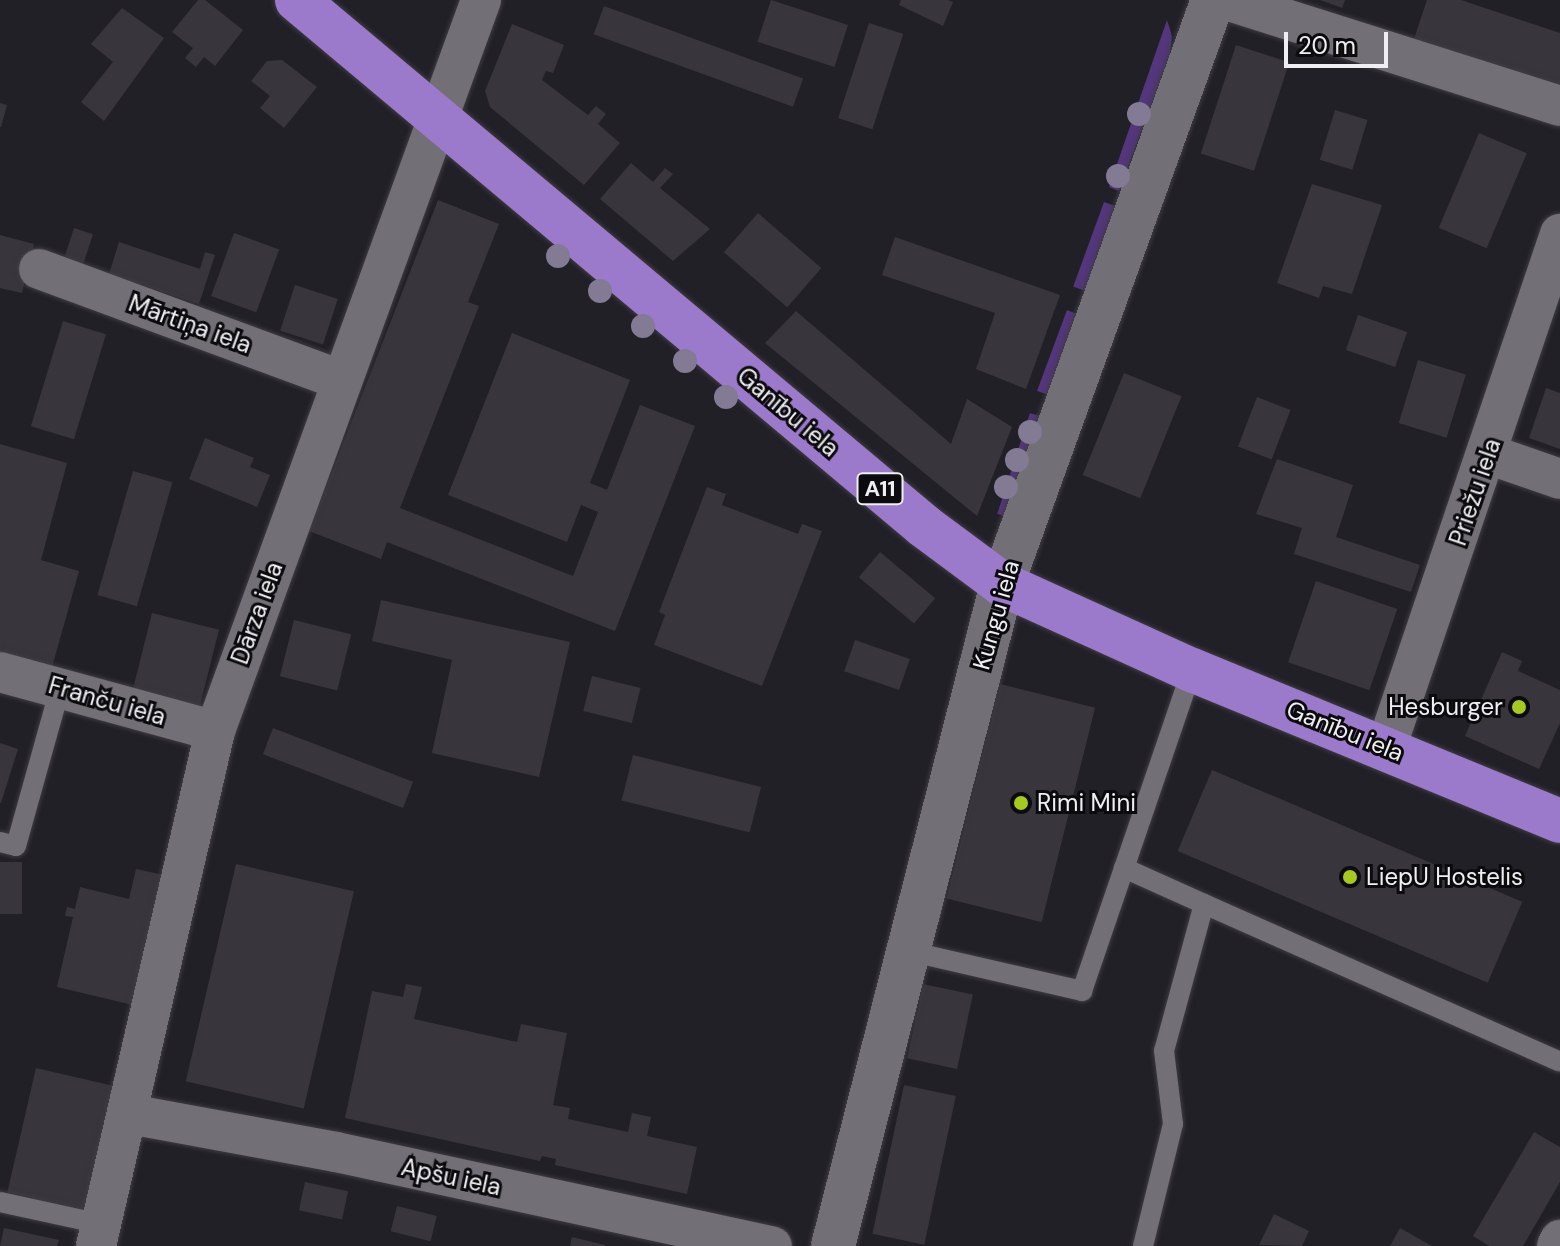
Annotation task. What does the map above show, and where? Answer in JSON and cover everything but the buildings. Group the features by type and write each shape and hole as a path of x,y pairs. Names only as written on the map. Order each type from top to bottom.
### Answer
{"highway":[{"name":"Ganību iela","path":"297,0 924,526 1002,584 1192,670 1560,821"}],"street":[{"name":"Dārza iela","path":"99,1235 215,731 340,380 481,0"},
{"name":"Kungu iela","path":"833,1246 1002,584 1213,0"},
{"path":"1226,0 1560,106"},
{"name":"Priežu iela","path":"1386,748 1560,234"},
{"name":"Mārtiņa iela","path":"39,269 340,380"},
{"path":"1488,454 1560,479"},
{"name":"Franču iela","path":"0,672 215,731"},
{"name":"Apšu iela","path":"129,1114 336,1152 772,1246"},
{"path":"1557,1246 1560,1240"}],"lane":[{"path":"908,951 1082,991 1192,670"},
{"path":"0,842 16,846 60,688"},
{"path":"1124,868 1560,1062"},
{"path":"1143,1246 1173,1124 1164,1051 1204,904"},
{"path":"0,1202 99,1235"}],"shaded area":[{"path":"1167,20 1172,36 1170,54 1119,191 1109,187"},
{"path":"1104,202 1115,206 1084,291 1073,287"},
{"path":"1067,310 1077,314 1049,395 1037,391"},
{"path":"1030,413 1042,417 1010,518 997,514"}],"place":[{"name":"Hesburger","path":"1519,707"},
{"name":"Rimi Mini","path":"1021,803"},
{"name":"LiepU Hostelis","path":"1350,877"}]}
